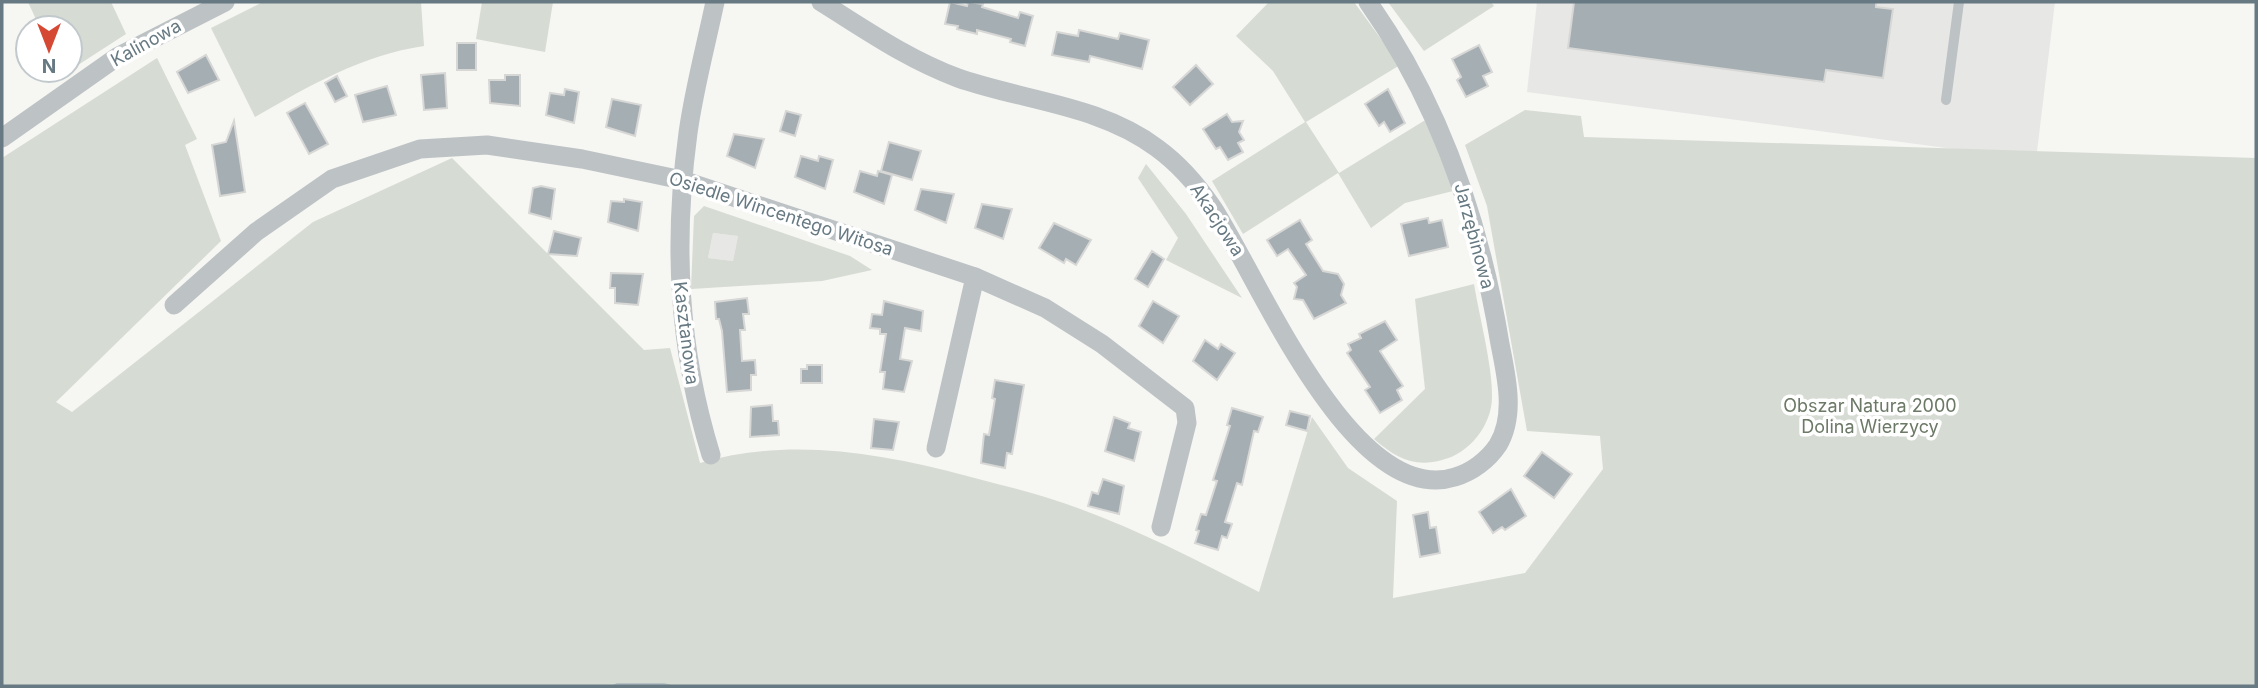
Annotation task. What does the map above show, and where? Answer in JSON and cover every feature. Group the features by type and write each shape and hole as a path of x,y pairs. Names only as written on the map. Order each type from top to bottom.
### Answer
{"street":[{"name":"Kalinowa","path":"2,138 117,57 225,2"},
{"name":"Kasztanowa","path":"711,455 695,404 678,288 682,180 689,129 715,2"},
{"name":"Akacjowa","path":"821,2 893,49 926,65 961,79 1100,118 1121,126 1160,150 1212,206 1304,368 1359,439 1395,470 1411,477 1446,480 1464,475"},
{"name":"Jarzębinowa","path":"1368,2 1406,58 1443,138 1476,235 1497,323 1506,379 1505,428 1490,454 1464,475"},
{"name":"Osiedle Wincentego Witosa","path":"174,305 256,232 332,179 409,152 486,145 682,180 975,277 1045,308 1102,344 1185,408 1187,423 1161,527"},
{"path":"936,448 975,277"}],"lane":[{"path":"1946,100 1959,2"}],"shaded area":[{"path":"1537,2 2055,2 2036,160 1527,92"},
{"path":"713,233 738,236 733,261 708,258"},
{"path":"617,683 664,683 675,686 611,686"}],"green space":[{"path":"28,2 111,2 126,34 84,61 84,14 34,14"},
{"path":"263,2 421,2 424,46 401,50 358,64 316,83 255,117 211,28"},
{"path":"482,2 553,2 545,52 476,39"},
{"path":"1269,2 1354,2 1400,65 1306,122 1339,173 1427,119 1453,191 1405,203 1371,228 1338,173 1243,234 1212,181 1305,122 1273,71 1236,36"},
{"path":"1388,2 1491,2 1494,6 1424,51"},
{"name":"Obszar Natura 2000 Dolina Wierzycy","path":"157,58 197,139 185,145 221,241 56,402 72,412 313,222 452,158 644,350 670,348 700,463 733,455 800,450 867,455 934,468 1073,506 1154,540 1259,592 1312,417 1348,468 1397,501 1393,598 1525,573 1603,469 1600,436 1527,431 1487,206 1465,145 1525,110 1581,116 1584,137 2256,158 2256,686 2,686 2,158"},
{"path":"1146,164 1186,214 1242,298 1166,260 1178,238 1138,178"},
{"path":"704,206 850,256 872,270 822,281 691,289 694,216","holes":["713,233 738,236 733,261 708,258"]},
{"path":"1474,284 1490,371 1492,397 1488,418 1470,445 1452,457 1423,463 1406,460 1374,439 1425,389 1415,299"}],"building":[{"path":"950,2 967,6 968,2 983,4 982,7 1018,18 1020,12 1033,16 1025,46 1010,42 1011,39 977,30 977,34 945,24"},
{"path":"1574,2 1876,2 1876,7 1893,9 1883,78 1826,70 1824,82 1568,48"},
{"path":"1079,30 1118,39 1120,33 1149,40 1142,69 1090,56 1089,62 1052,55 1057,32 1078,36"},
{"path":"457,43 476,43 476,70 457,70"},
{"path":"1479,45 1492,72 1483,76 1488,86 1466,97 1457,80 1461,77 1452,59"},
{"path":"206,55 219,80 188,93 177,72"},
{"path":"1196,65 1213,84 1190,105 1173,87"},
{"path":"445,73 447,108 424,110 421,75"},
{"path":"505,75 520,75 520,106 490,103 489,80 505,80"},
{"path":"337,76 347,96 335,102 325,83"},
{"path":"387,86 396,115 363,122 355,95"},
{"path":"565,89 579,92 574,123 546,115 550,93 564,95"},
{"path":"1388,89 1405,123 1390,132 1384,122 1379,126 1365,104"},
{"path":"612,99 641,105 635,136 606,127"},
{"path":"305,103 328,144 309,154 287,113"},
{"path":"786,111 801,115 795,136 780,131"},
{"path":"1227,114 1232,122 1243,121 1239,132 1244,140 1238,143 1243,152 1228,160 1220,147 1216,149 1203,129"},
{"path":"234,121 245,192 220,196 212,145 226,142"},
{"path":"734,134 764,139 755,168 727,156"},
{"path":"889,142 921,151 912,180 881,171"},
{"path":"801,156 818,161 819,156 833,160 825,189 795,177"},
{"path":"860,171 877,176 878,171 892,175 884,204 854,192"},
{"path":"541,186 555,189 551,219 529,213 533,188"},
{"path":"921,189 954,194 946,223 915,210"},
{"path":"624,199 642,202 638,231 608,222 611,201 624,202"},
{"path":"982,204 1012,209 1003,239 975,228"},
{"path":"1428,218 1429,223 1442,220 1448,247 1409,256 1401,224"},
{"path":"1300,220 1312,240 1306,244 1323,271 1338,274 1344,284 1341,295 1346,303 1314,319 1303,300 1294,299 1297,287 1294,283 1306,275 1288,249 1277,256 1267,240"},
{"path":"1054,223 1091,240 1076,265 1066,259 1064,263 1039,248"},
{"path":"554,231 581,238 577,256 548,254"},
{"path":"1152,251 1164,259 1148,287 1135,279"},
{"path":"611,273 643,274 638,305 615,303 615,288 610,288"},
{"path":"747,298 749,314 743,314 745,330 740,330 742,361 755,360 756,375 751,375 751,390 727,392 722,331 719,319 716,319 715,302"},
{"path":"884,301 923,311 921,331 905,328 900,359 912,361 904,392 883,389 885,372 880,372 886,334 880,334 880,329 870,328 872,314 882,315"},
{"path":"1153,301 1179,316 1163,343 1139,326"},
{"path":"1385,321 1397,340 1380,351 1403,386 1397,390 1402,400 1380,413 1365,390 1370,387 1347,353 1351,350 1348,344 1361,338 1359,334"},
{"path":"1205,340 1218,349 1221,344 1235,353 1217,380 1193,361"},
{"path":"807,365 822,365 822,383 801,383 801,369 807,369"},
{"path":"995,380 1024,385 1012,454 1007,453 1005,468 981,463 984,434 989,435"},
{"path":"772,405 773,421 778,421 779,435 750,437 751,407"},
{"path":"1232,408 1263,417 1258,432 1254,431 1242,485 1237,483 1225,522 1232,524 1227,538 1222,536 1218,550 1195,543 1199,531 1196,530 1201,514 1206,515 1217,481 1213,480 1230,426 1227,425"},
{"path":"1290,411 1310,416 1307,431 1286,425"},
{"path":"1114,417 1130,423 1128,428 1141,432 1134,461 1105,451"},
{"path":"874,419 899,422 893,450 871,448"},
{"path":"1542,452 1572,474 1554,498 1524,476"},
{"path":"1103,479 1124,486 1119,514 1088,506 1092,492 1098,494"},
{"path":"1511,489 1526,516 1505,530 1502,527 1493,533 1479,512"},
{"path":"1428,512 1430,528 1436,527 1440,553 1420,557 1413,515"}]}
